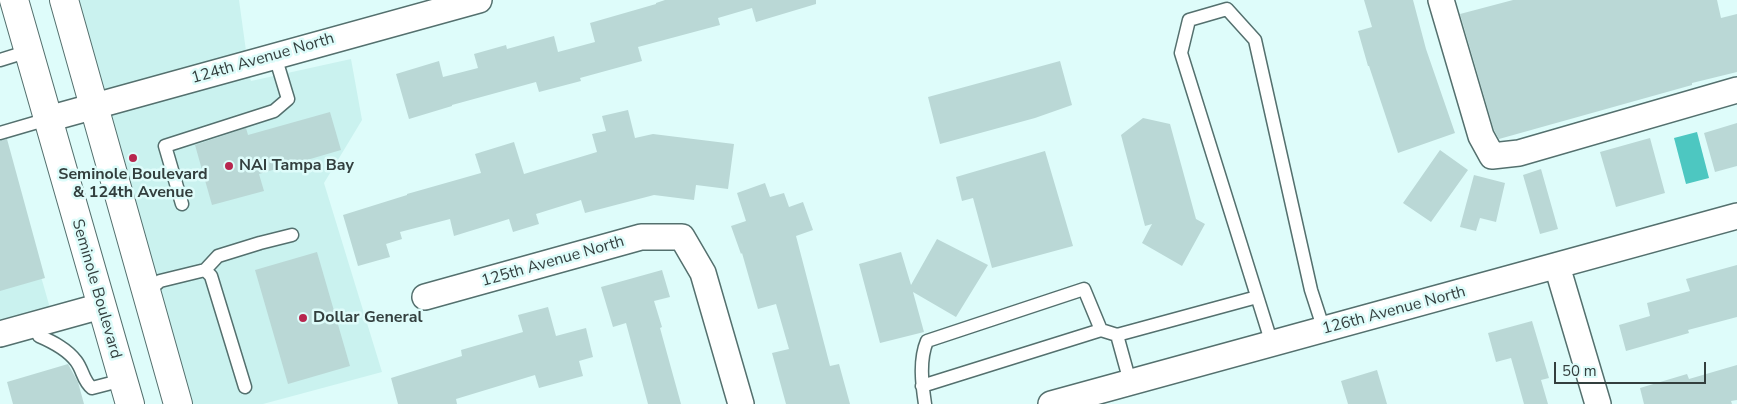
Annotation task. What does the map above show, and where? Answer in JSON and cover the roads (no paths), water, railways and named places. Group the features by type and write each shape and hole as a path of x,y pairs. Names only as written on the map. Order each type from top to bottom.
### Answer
{"main road":[{"name":"Seminole Boulevard","path":"14,0 126,392"},
{"path":"64,0 178,404"}],"street":[{"name":"124th Avenue North","path":"48,119 478,0"},
{"path":"1441,0 1481,136 1492,156 1519,153 1737,90"},
{"name":"126th Avenue North","path":"1051,404 1737,216"},
{"name":"125th Avenue North","path":"425,297 641,237 682,237 703,272 741,404"},
{"path":"1557,266 1598,404"},
{"path":"0,334 101,306"}],"lane":[{"path":"1272,344 1181,53 1189,20 1227,9 1255,40 1311,290 1324,330"},
{"path":"0,60 29,51"},
{"path":"182,204 165,146 274,111 288,99 275,56"},
{"path":"0,133 48,119"},
{"path":"146,293 160,281 204,270 218,256 292,235"},
{"path":"204,270 211,276 245,387"},
{"path":"925,404 922,386 923,350 927,341 1084,289 1101,330"},
{"path":"922,386 1101,330 1117,335 1258,297"},
{"path":"35,324 40,336 55,342 76,361 87,384 92,388 126,392"},
{"path":"1117,335 1130,382"}],"water":[{"path":"1697,132 1709,178 1686,184 1674,138"}],"place":[{"name":"Seminole Boulevard & 124th Avenue","path":"133,158"},
{"name":"NAI Tampa Bay","path":"229,166"},
{"name":"Dollar General","path":"303,318"}]}
